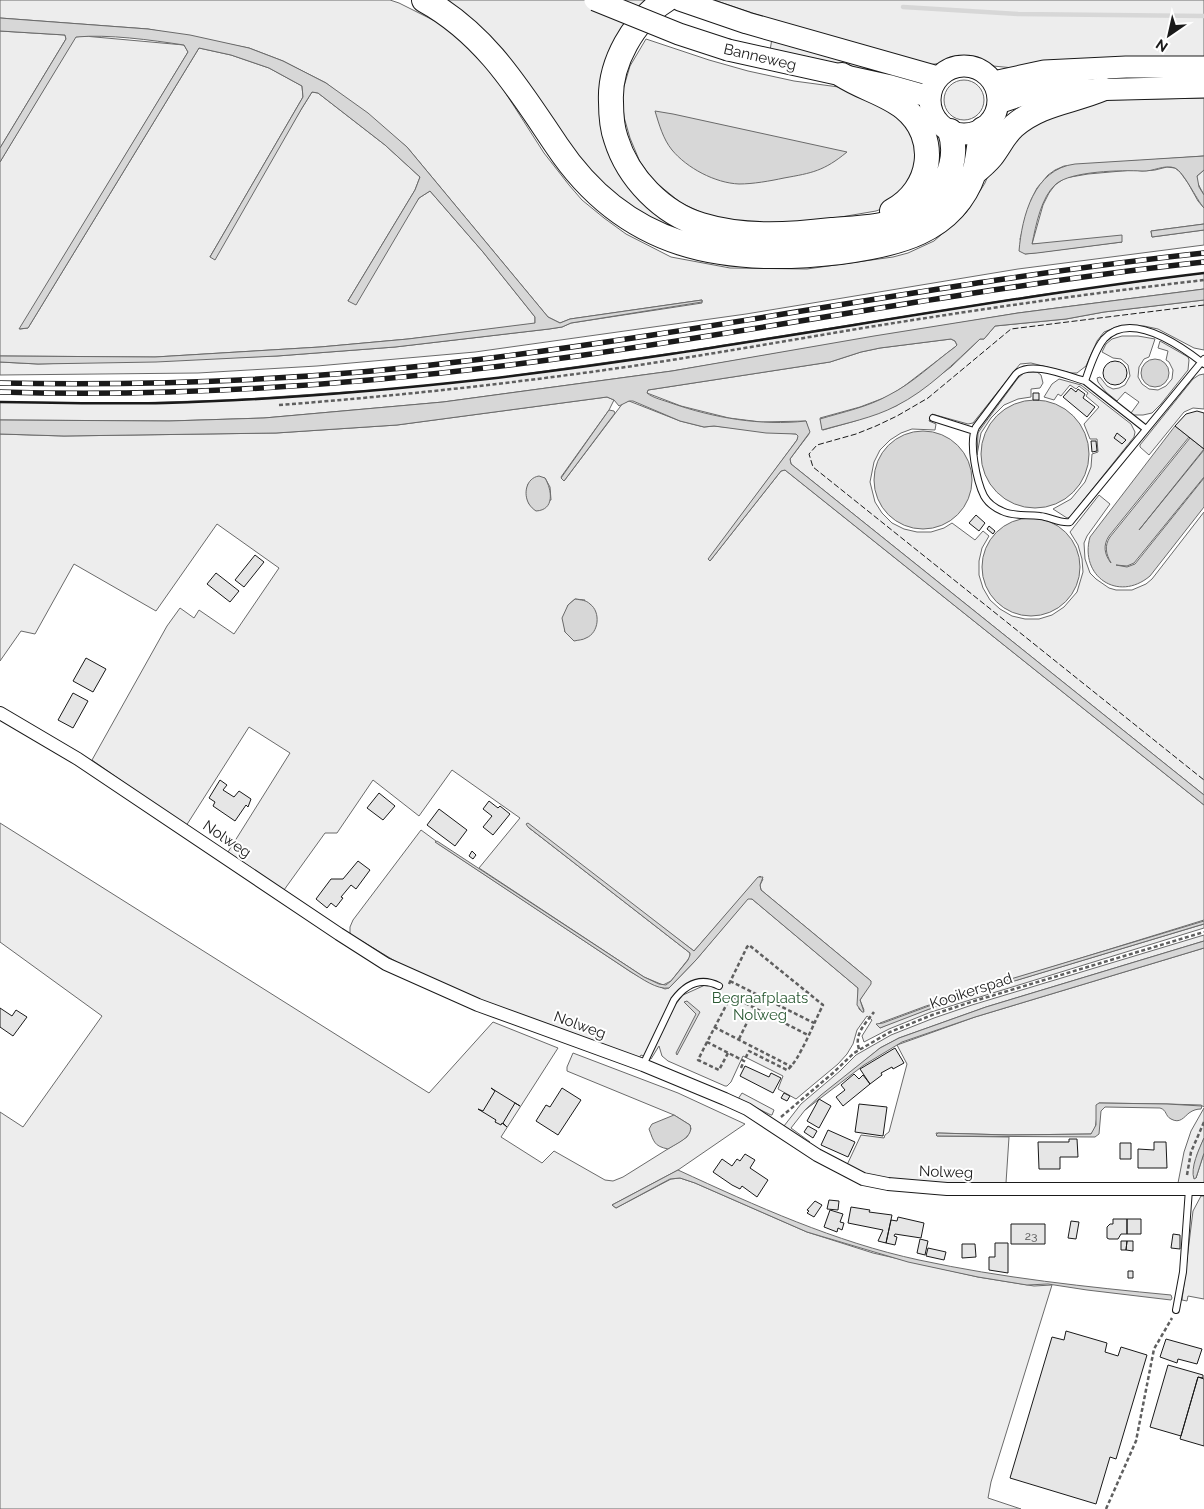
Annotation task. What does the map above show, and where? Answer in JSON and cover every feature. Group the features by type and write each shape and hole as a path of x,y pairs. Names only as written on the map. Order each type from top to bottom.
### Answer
{"highway":[{"path":"424,0 448,14 486,47 504,69 578,174 598,195 609,205 650,231 691,247 736,255 832,253 890,244 918,234 940,220 957,204 966,190 974,173 983,129"},
{"path":"666,0 657,6 633,33 616,65 610,93 611,116 615,139 633,175 661,203 699,225 745,233 781,234 854,228 896,221 910,216 935,196 948,176 954,150 950,131"},
{"path":"842,76 897,103 910,112 921,129 926,144 926,170 912,197 900,206 854,228"},
{"path":"974,173 990,158 1005,135 1027,117 1053,104 1083,97 1102,89"}],"main road":[{"name":"Banneweg","path":"594,0 679,34 728,50 891,86 930,97"},
{"name":"Banneweg","path":"680,0 720,14 938,77"},
{"path":"966,66 978,68 992,80 997,91 998,103 994,118 983,129 967,134 950,131 935,117 930,104 932,87 938,77 948,70 966,66"},
{"path":"992,80 998,81 1044,71 1126,67 1204,68"},
{"path":"998,103 1018,96 1044,91 1204,86"}],"street":[{"name":"Nolweg","path":"0,713 78,759 386,964 478,1005 643,1065 725,1099 772,1125 816,1156 863,1179 888,1184 947,1189 1204,1189"}],"lane":[{"path":"1085,381 1100,345 1106,337 1122,330 1142,330 1158,334 1177,344 1203,362 1074,519 1067,523 1043,516 1009,514 990,504 984,495 976,469 974,431 1016,374 1023,368 1035,368 1085,381 1146,430"},
{"path":"933,418 974,431"},
{"path":"643,1065 679,993 705,981 719,986"},
{"path":"1176,1310 1183,1272 1189,1189"}],"path":[{"path":"279,405 399,396 546,378 634,366 997,308 1204,280"},
{"name":"Kooikerspad","path":"772,1125 859,1049 890,1032 932,1015 1204,932"},
{"path":"719,986 725,986 730,981 747,947 750,945 823,1005 792,1067 787,1070 749,1052 741,1068"},
{"path":"730,981 814,1023"},
{"path":"728,1053 719,1070 698,1060 731,996 808,1035"},
{"path":"739,1039 754,1008"},
{"path":"859,1049 857,1037 874,1012"},
{"path":"714,1027 792,1067"},
{"path":"706,1042 744,1061"},
{"path":"1189,1189 1187,1179 1188,1164 1194,1141 1204,1122"},
{"path":"1106,1509 1136,1441 1154,1349 1176,1310"}],"shaded area":[{"path":"0,0 390,0 399,3 435,21 454,33 472,49 503,89 544,153 582,200 604,218 626,234 671,257 730,268 807,269 893,257 908,253 934,241 966,213 985,183 992,166 1031,121 1102,100 1204,98 1204,156 1064,166 1055,170 1037,188 1031,200 1020,239 1025,254 1122,242 1032,244 1043,205 1049,193 1055,185 1065,178 1133,170 1155,170 1167,167 1175,168 1188,183 1204,208 1204,224 1151,231 1152,237 1204,230 1204,245 1018,269 746,314 475,352 317,366 198,373 0,375 0,362 38,364 277,356 395,347 549,329 571,323 702,303 702,300 570,319 560,323 548,317 407,147 326,83 283,61 249,48 148,29 0,18"},
{"path":"436,0 653,0 618,48 621,166 731,237 949,204 716,247 618,204"},
{"path":"714,0 1204,0 1204,61 1014,68 966,60 927,65 770,19"},
{"path":"0,18 148,29 190,35 249,48 283,61 326,83 368,113 407,147 548,317 560,323 570,319 702,300 702,302 571,323 549,329 395,347 277,356 156,362 38,364 0,362 0,356 155,357 320,347 408,339 535,323 535,317 483,252 430,191 419,198 356,305 348,301 415,190 420,177 385,145 318,93 312,92 302,108 215,260 210,257 303,97 302,86 269,68 231,55 199,48 28,328 19,329 188,52 184,45 158,41 116,37 76,37 0,162 0,148 66,39 65,35 0,31"},
{"path":"0,31 65,35 66,39 0,148"},
{"path":"84,36 184,45 188,52 20,329 28,328 199,48 231,55 269,68 302,86 303,97 210,257 312,92 318,93 385,145 420,177 415,190 348,301 419,198 430,191 483,252 535,317 535,324 320,347 155,357 0,356 0,162 75,37"},
{"path":"772,38 887,70 885,79 770,51"},
{"path":"646,39 748,71 794,81 846,88 886,104 916,135 916,176 884,208 800,224 748,223 709,216 681,203 654,181 640,162 624,117 622,93 630,66"},
{"path":"964,80 978,86 984,100 978,114 964,120 950,114 944,100 950,86"},
{"path":"655,111 847,152 824,167 810,173 756,183 730,183 711,178 678,157 666,141"},
{"path":"1204,156 1204,170 1197,176 1199,187 1204,195 1204,208 1179,170 1171,167 1146,171 1097,172 1073,176 1056,184 1046,196 1035,228 1032,244 1122,235 1122,242 1037,253 1025,254 1019,251 1023,223 1033,196 1040,184 1049,175 1061,168 1075,164"},
{"path":"1204,170 1204,195 1196,180 1197,176"},
{"path":"1204,224 1204,230 1152,237 1151,231"},
{"path":"1204,273 1204,289 1018,313 672,371 443,402 264,418 169,421 0,420 0,402 132,403 230,400 389,389 488,379 680,352 1038,295"},
{"path":"1204,289 1204,300 1104,312 1066,319 995,326 984,339 980,339 940,376 908,400 878,414 822,430 820,419 864,406 898,390 955,347 957,345 955,341 951,339 880,348 830,362 648,390 647,393 655,398 687,408 738,420 806,421 810,432 790,459 791,464 1204,795 1204,805 785,470 781,471 710,561 708,559 797,440 798,436 796,434 766,433 714,426 704,427 680,421 633,401 619,406 614,400 607,397 397,425 276,433 64,436 0,434 0,420 169,421 264,418 443,402 672,371 1018,313"},
{"path":"1204,300 1204,350 1194,348 1158,329 1144,326 1119,326 1104,332 1097,341 1086,366 1077,373 1031,363 1020,364 973,423 968,424 932,414 929,421 936,424 935,430 912,429 890,440 880,450 874,462 870,482 875,502 882,513 892,523 904,529 917,532 931,532 952,523 975,540 983,531 989,536 982,548 979,561 979,575 983,588 990,600 1000,609 1012,616 1025,619 1039,619 1052,615 1064,607 1077,592 1083,572 1082,559 1078,545 1070,532 1099,495 1110,504 1087,536 1084,543 1085,559 1090,573 1096,579 1109,588 1116,590 1132,590 1152,579 1204,512 1204,795 791,464 790,459 809,434 806,421 761,422 729,418 681,406 647,393 648,390 830,362 880,348 951,339 955,341 957,345 955,347 889,396 860,407 820,418 823,430 896,406 951,367 980,339 984,339 995,326 1066,319 1104,312"},
{"path":"1122,336 1155,339 1149,357 1144,359 1139,367 1138,377 1142,384 1149,389 1158,390 1166,386 1172,379 1173,370 1166,360 1168,351 1158,348 1160,341 1188,357 1189,360 1188,370 1152,413 1133,415 1131,413 1139,402 1125,392 1117,401 1106,392 1097,378 1100,377 1107,386 1113,389 1125,385 1130,376 1128,365 1121,359 1113,358 1102,352 1106,344 1112,339"},
{"path":"1155,359 1165,363 1169,373 1165,383 1155,387 1145,383 1141,373 1145,363"},
{"path":"1028,372 1037,372 1041,375 1043,383 1040,388 1031,389 1031,397 1018,399 1004,405 991,418 981,433 977,455 978,433 1018,378"},
{"path":"1204,374 1204,409 1193,408 1184,412 1149,455 1140,445 1193,379"},
{"path":"1059,379 1081,385 1131,424 1135,432 1134,437 1070,517 1067,518 1053,509 1071,499 1085,482 1091,467 1092,454 1098,452 1097,439 1090,439 1084,424 1099,407 1086,396 1088,393 1079,386 1076,389 1070,385 1061,396 1058,394 1054,400 1044,397 1052,384"},
{"path":"607,397 614,400 609,410 561,477 564,481 623,403 629,401 680,421 704,427 714,426 796,434 799,436 797,440 709,559 710,561 781,471 785,470 1204,805 1204,920 926,1006 880,1023 880,1028 900,1019 994,987 1204,924 1204,928 931,1012 889,1029 864,1042 862,1036 872,1020 867,1016 857,1030 853,1044 847,1054 838,1064 796,1099 778,1089 783,1076 743,1056 731,1082 725,1086 668,1061 662,1056 659,1046 651,1059 641,1055 639,1058 491,1004 415,973 350,934 350,927 353,920 421,830 437,843 631,972 665,989 669,988 696,960 748,898 752,899 858,988 859,1009 863,1012 860,1000 871,981 761,890 760,885 763,879 760,876 694,951 528,827 690,953 690,957 671,981 663,985 644,977 479,868 520,818 452,770 419,816 373,780 337,833 325,833 284,890 228,852 290,753 249,727 186,826 92,760 167,626 180,608 194,618 199,610 234,634 279,568 217,524 156,611 74,564 35,634 21,631 0,661 0,434 64,436 276,433 397,425","holes":["545,478 550,487 551,500 529,504 528,484","575,599 585,600 565,632 564,622 568,605","696,980 714,981 683,995 675,1005 669,1002 678,991"]},
{"path":"1035,400 1056,404 1073,416 1085,433 1089,454 1085,475 1073,492 1056,504 1035,508 1014,504 997,492 985,475 981,454 985,433 997,416 1014,404"},
{"path":"609,410 615,413 564,481 561,478"},
{"path":"1175,426 1189,437 1107,539 1105,546 1106,553 1109,560 1111,563 1106,550 1110,537 1190,438 1204,449 1139,530 1204,450 1204,477 1134,563 1127,566 1116,565 1127,567 1135,564 1204,478 1204,507 1150,576 1138,584 1126,587 1114,586 1096,574 1090,563 1088,551 1090,537"},
{"path":"923,431 942,435 958,445 968,461 972,480 968,499 958,515 942,525 923,529 904,525 888,515 878,499 874,480 878,461 888,445 904,435"},
{"path":"539,476 545,478 549,488 550,499 546,507 536,511 527,500 526,491 531,480"},
{"path":"1031,518 1050,522 1066,532 1076,548 1080,567 1076,586 1066,602 1050,612 1031,616 1012,612 996,602 986,586 982,567 986,548 996,532 1012,522"},
{"path":"575,599 583,600 594,608 597,622 594,632 583,639 574,641 565,632 562,618 568,605"},
{"path":"0,823 429,1093 493,1022 558,1048 501,1137 542,1163 554,1151 605,1180 613,1181 623,1177 687,1137 691,1129 690,1125 674,1115 567,1071 573,1053 678,1093 745,1124 678,1170 612,1205 616,1208 671,1179 680,1178 807,1232 873,1253 978,1277 1034,1286 1052,1285 991,1482 988,1498 1021,1509 0,1509 0,1112 23,1127 102,1016 0,942"},
{"path":"528,823 694,951 758,877 763,877 760,885 761,890 871,981 871,984 860,1000 864,1012 857,1005 858,988 752,899 748,899 696,960 669,988 664,988 649,983 631,972 435,842 437,841 644,977 659,984 666,985 671,981 688,960 690,953 528,827 526,824"},
{"path":"1204,921 1204,924 958,998 880,1028 876,1024 964,993"},
{"path":"1204,935 1204,941 986,1007 899,1038 880,1048 805,1110 791,1128 810,1142 808,1143 784,1126 801,1104 856,1055 891,1035 972,1005"},
{"path":"1204,941 1204,948 975,1017 902,1042 864,1065 805,1110 880,1048 899,1038 986,1007"},
{"path":"1204,948 1204,1107 1201,1105 1099,1103 1095,1129 1091,1134 1009,1135 936,1133 937,1136 1009,1137 1006,1183 964,1185 906,1182 870,1175 846,1167 861,1135 884,1138 889,1132 907,1064 897,1045 975,1017"},
{"path":"687,1001 700,1012 677,1055 676,1053 696,1014 684,1002"},
{"path":"742,1093 774,1110 772,1115 738,1099"},
{"path":"1099,1103 1202,1106 1201,1109 1192,1111 1177,1121 1169,1118 1164,1110 1160,1108 1105,1107 1101,1111 1099,1134 1095,1137 936,1135 938,1133 1009,1135 1091,1134 1096,1125 1096,1105"},
{"path":"1204,1108 1204,1138 1197,1155 1196,1178 1204,1153 1204,1184 1178,1183 1184,1152 1191,1131"},
{"path":"674,1115 690,1125 691,1129 684,1139 668,1149 655,1143 649,1129 652,1124"},
{"path":"1204,1138 1204,1153 1196,1178 1194,1179 1194,1164"},
{"path":"678,1170 796,1222 888,1252 982,1272 1076,1285 1171,1295 1172,1298 1171,1300 1048,1284 1027,1285 908,1262 807,1232 680,1178 670,1179 616,1208 612,1205"},
{"path":"1201,1196 1204,1196 1204,1299 1188,1296 1187,1301 1182,1300 1193,1211"}],"building":[{"path":"1115,361 1120,362 1126,368 1126,378 1120,384 1115,385 1110,384 1104,378 1103,373 1104,368 1110,362"},
{"path":"1071,388 1076,392 1078,389 1085,394 1083,398 1095,407 1087,417 1063,397"},
{"path":"1033,393 1039,393 1039,400 1033,400"},
{"path":"1197,411 1204,413 1204,449 1175,426 1186,414"},
{"path":"1117,433 1126,440 1122,444 1114,438"},
{"path":"1091,441 1096,441 1097,451 1092,452"},
{"path":"976,515 985,523 979,531 969,523"},
{"path":"989,526 995,531 993,534 987,529"},
{"path":"255,555 264,562 244,587 235,580"},
{"path":"216,573 239,591 230,602 207,584"},
{"path":"86,658 106,669 93,692 73,681"},
{"path":"73,693 88,701 73,728 58,720"},
{"path":"220,780 227,785 223,790 234,797 239,791 251,799 248,807 246,805 235,821 213,806 215,802 209,798"},
{"path":"379,793 395,806 383,820 367,808"},
{"path":"489,801 498,808 500,806 510,814 493,835 483,827 492,816 483,809"},
{"path":"439,809 467,830 455,846 427,825"},
{"path":"472,851 476,855 473,859 469,856"},
{"path":"358,861 370,870 356,889 351,885 341,897 343,898 336,907 331,903 327,908 316,899 331,879 343,879"},
{"path":"0,1008 12,1016 16,1010 27,1017 13,1036 0,1027"},
{"path":"895,1048 904,1063 881,1073 882,1075 870,1084 860,1069"},
{"path":"745,1066 769,1077 771,1073 781,1078 773,1093 740,1076"},
{"path":"854,1074 859,1079 863,1075 870,1084 843,1106 836,1097 845,1090 841,1085"},
{"path":"491,1088 520,1106 515,1103 503,1123 507,1127 502,1123 501,1125 495,1122 496,1120 478,1109 483,1111 495,1091"},
{"path":"562,1088 581,1100 558,1135 536,1121 546,1105 550,1107"},
{"path":"784,1093 790,1096 787,1101 781,1098"},
{"path":"819,1099 831,1106 819,1128 807,1121"},
{"path":"859,1104 887,1107 883,1136 855,1132"},
{"path":"808,1126 817,1131 813,1138 804,1132"},
{"path":"828,1130 855,1142 848,1157 821,1145"},
{"path":"1069,1139 1077,1139 1078,1157 1060,1157 1060,1169 1039,1169 1038,1142 1069,1142"},
{"path":"1154,1142 1166,1142 1167,1168 1138,1168 1138,1149 1154,1150"},
{"path":"1120,1143 1131,1143 1131,1159 1120,1159"},
{"path":"745,1154 755,1160 750,1168 768,1180 757,1197 742,1186 740,1189 713,1172 722,1159 732,1166 737,1159 740,1161"},
{"path":"829,1200 839,1201 838,1210 827,1209"},
{"path":"815,1201 822,1205 814,1217 807,1213 809,1211 807,1210"},
{"path":"851,1207 892,1215 886,1243 878,1241 883,1230 848,1223"},
{"path":"830,1210 843,1214 840,1222 844,1223 842,1230 838,1228 837,1232 824,1227"},
{"path":"898,1217 924,1223 921,1238 895,1234 894,1236 897,1237 895,1245 886,1243 891,1220 897,1221"},
{"path":"1113,1219 1127,1219 1127,1234 1121,1234 1118,1239 1107,1238 1107,1227 1113,1224"},
{"path":"1127,1219 1141,1219 1141,1234 1127,1234"},
{"path":"1071,1221 1079,1222 1076,1239 1068,1238"},
{"path":"1011,1224 1045,1224 1045,1244 1011,1244"},
{"path":"1173,1234 1180,1235 1180,1249 1171,1248"},
{"path":"920,1239 928,1241 925,1255 917,1253"},
{"path":"1121,1241 1127,1241 1126,1250 1121,1250"},
{"path":"1127,1241 1133,1241 1133,1251 1126,1250"},
{"path":"995,1243 1008,1243 1008,1273 989,1270 989,1257 995,1257"},
{"path":"962,1244 975,1244 976,1257 962,1258"},
{"path":"928,1248 946,1252 944,1260 926,1256"},
{"path":"1128,1271 1133,1271 1133,1278 1128,1278"},
{"path":"1066,1331 1107,1343 1105,1352 1118,1356 1121,1347 1147,1355 1116,1459 1110,1457 1096,1504 1010,1478 1052,1337 1064,1340"},
{"path":"1166,1339 1202,1349 1197,1364 1178,1359 1177,1363 1160,1357"},
{"path":"1168,1365 1203,1375 1203,1378 1198,1377 1181,1436 1150,1427"},
{"path":"1198,1377 1204,1379 1204,1446 1180,1439"}],"waterway":[{"path":"903,7 1018,14 1204,16"}],"railway":[{"path":"0,383 59,384 237,380 415,367 565,348 1021,276 1204,253"},
{"path":"0,392 145,393 289,386 433,374 577,356 1047,282 1204,262"}],"fence":[{"path":"1204,305 1011,329 928,398 876,426 817,445 809,454 813,467 1204,780"}],"wall":[{"path":"0,402 205,402 366,391 487,379 667,355 1024,298 1204,273"}],"park label":[{"name":"Begraafplaats Nolweg","path":"760,1006"}]}
